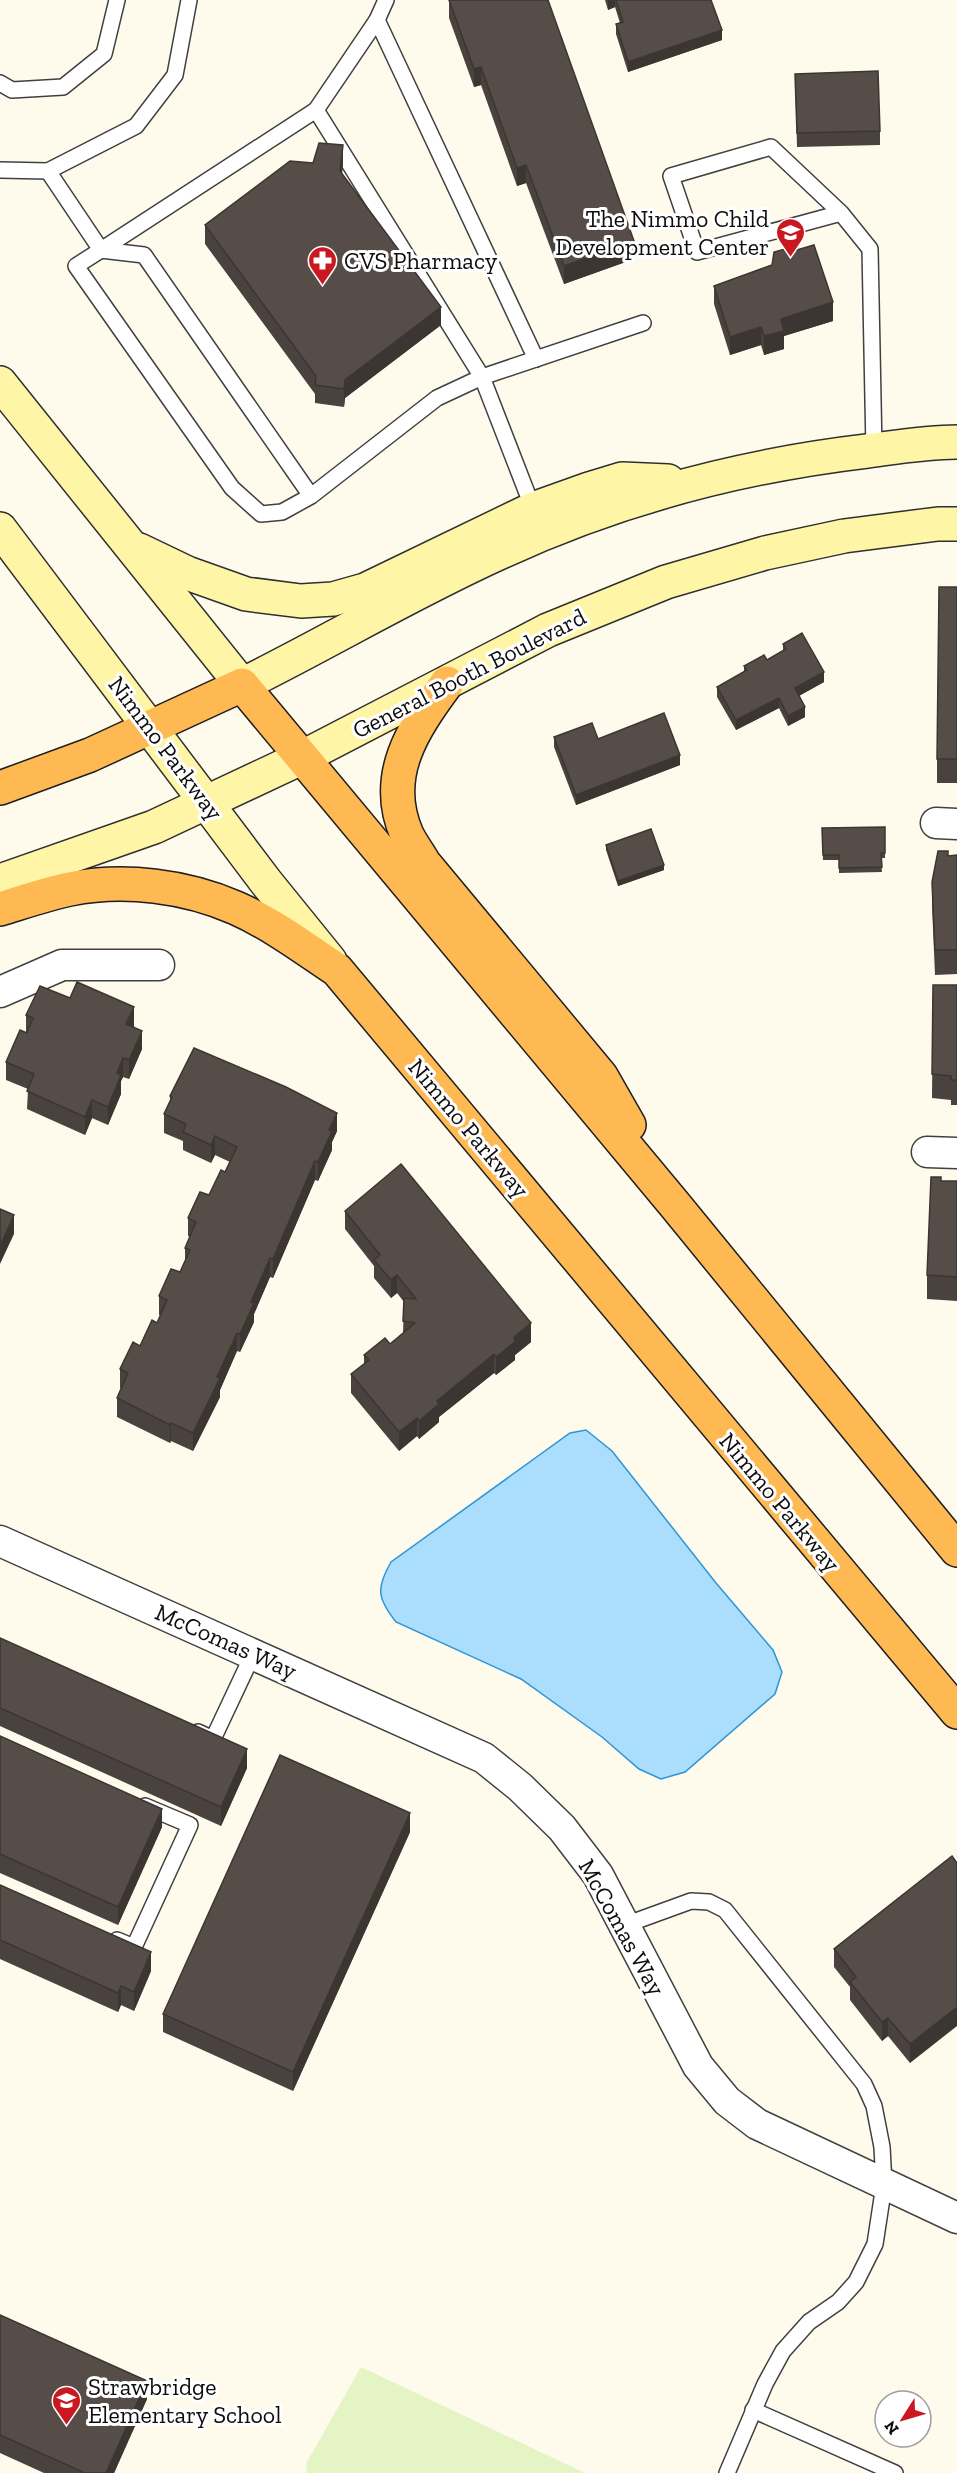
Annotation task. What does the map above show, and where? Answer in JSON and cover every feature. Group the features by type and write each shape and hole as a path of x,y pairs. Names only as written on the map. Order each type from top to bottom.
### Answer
{"highway":[{"path":"447,682 418,723 404,753 398,780 399,811 408,836 424,863 601,1076 675,1205"},
{"path":"0,788 90,755 151,729 242,685 675,1205 957,1550"},
{"path":"0,909 73,888 118,885 166,887 202,895 237,908 278,931 337,970"},
{"name":"Nimmo Parkway","path":"337,970 957,1712"}],"main road":[{"path":"0,383 242,685 429,587 539,521 622,479 696,482 815,457 935,442 957,442"},
{"path":"131,546 187,573 246,594 301,601 333,599 365,590 539,521"},
{"name":"General Booth Boulevard","path":"0,881 129,837 207,802 303,757 548,630 666,582 765,553 844,536 938,524 957,524"},
{"name":"Nimmo Parkway","path":"0,529 266,882 337,970"}],"street":[{"path":"0,992 62,965 159,965"},
{"path":"927,1152 957,1153"},
{"name":"McComas Way","path":"0,1540 484,1758 520,1787 562,1828 598,1875 698,2066 727,2101 758,2124 957,2218"}],"lane":[{"path":"0,83 12,90 63,87 104,54 117,0"},
{"path":"0,170 48,171 136,126 175,75 189,0"},
{"path":"386,0 377,20 316,110 76,266 232,488 261,514 282,512 311,496 437,398 482,377 643,323"},
{"path":"377,20 536,359"},
{"path":"316,110 482,377 539,521"},
{"path":"841,213 697,252 671,176 771,147 841,213 870,249 874,450"},
{"path":"48,171 101,250 144,255 311,496"},
{"path":"181,1724 213,1739 253,1653"},
{"path":"103,1934 134,1947 190,1825 127,1797"},
{"path":"625,1925 691,1900 709,1902 725,1910 864,2084 874,2106 882,2147 884,2185 874,2244 856,2282 838,2302 809,2322 783,2351 753,2410 727,2473"},
{"path":"753,2410 895,2473"}],"green space":[{"path":"361,2367 585,2473 306,2473 307,2462"}],"water":[{"path":"586,1430 612,1451 716,1583 773,1650 782,1672 775,1694 685,1772 661,1779 639,1769 602,1737 521,1679 396,1622 382,1599 381,1586 391,1562 570,1433"}],"building":[{"path":"449,0 548,0 634,241 564,266 526,165 517,168 481,67 474,69"},
{"path":"616,0 711,0 722,30 628,62 616,24 623,22"},
{"path":"878,71 880,131 797,133 795,74"},
{"name":"CVS Pharmacy","path":"319,143 343,145 340,171 441,307 345,380 344,389 315,385 316,376 205,225 290,161 313,163"},
{"path":"814,245 833,302 781,319 784,331 764,336 761,327 730,337 714,286 772,265 774,252 789,248 790,252"},
{"path":"939,587 957,587 957,759 937,759"},
{"path":"802,633 824,672 795,688 805,707 788,716 779,698 736,720 717,687 747,670 744,666 764,655 767,660 786,649 783,644"},
{"path":"664,713 680,755 576,795 554,737 592,723 598,739"},
{"path":"885,827 885,853 881,853 882,867 839,868 839,855 823,855 822,828"},
{"path":"651,829 664,865 618,881 606,845"},
{"path":"938,851 948,851 948,856 957,855 957,950 935,950 932,882"},
{"path":"77,982 134,1007 126,1024 142,1031 129,1060 123,1058 117,1073 121,1075 108,1107 92,1100 85,1117 27,1091 34,1074 6,1062 20,1030 27,1033 33,1018 26,1015 40,986 70,998"},
{"path":"933,985 957,985 957,1080 951,1080 951,1076 932,1074"},
{"path":"194,1048 286,1087 337,1113 329,1130 332,1131 318,1162 315,1161 273,1259 270,1258 251,1302 254,1303 240,1334 237,1333 217,1377 220,1378 193,1433 171,1423 170,1425 117,1398 128,1373 120,1369 133,1342 140,1346 152,1320 157,1323 167,1300 159,1296 171,1269 180,1272 190,1250 185,1248 196,1222 188,1218 200,1192 209,1195 221,1170 225,1172 237,1147 215,1136 211,1145 183,1132 186,1124 164,1114 172,1097 170,1096"},
{"path":"401,1164 531,1323 514,1337 515,1342 496,1357 494,1354 437,1401 439,1404 419,1421 417,1418 399,1432 351,1374 369,1360 364,1355 385,1338 390,1344 415,1323 403,1321 404,1298 416,1299 397,1275 391,1280 374,1260 380,1255 345,1211"},
{"path":"931,1177 941,1177 941,1181 957,1181 957,1277 927,1275"},
{"path":"0,1209 14,1215 0,1246"},
{"path":"0,1638 247,1749 221,1807 0,1708"},
{"path":"0,1736 162,1809 118,1907 0,1854"},
{"path":"280,1755 410,1813 293,2072 163,2014"},
{"path":"952,1856 957,1863 957,2007 910,2044 888,2018 882,2022 850,1982 856,1977 834,1949"},
{"path":"0,1885 151,1952 134,1992 121,1986 118,1993 0,1940"},
{"name":"Strawbridge Elementary School","path":"0,2315 147,2381 106,2473 85,2473 0,2435"}],"place":[{"name":"The Nimmo Child Development Center","path":"790,258"},
{"name":"CVS Pharmacy","path":"323,286"},
{"name":"Strawbridge Elementary School","path":"67,2426"}]}
